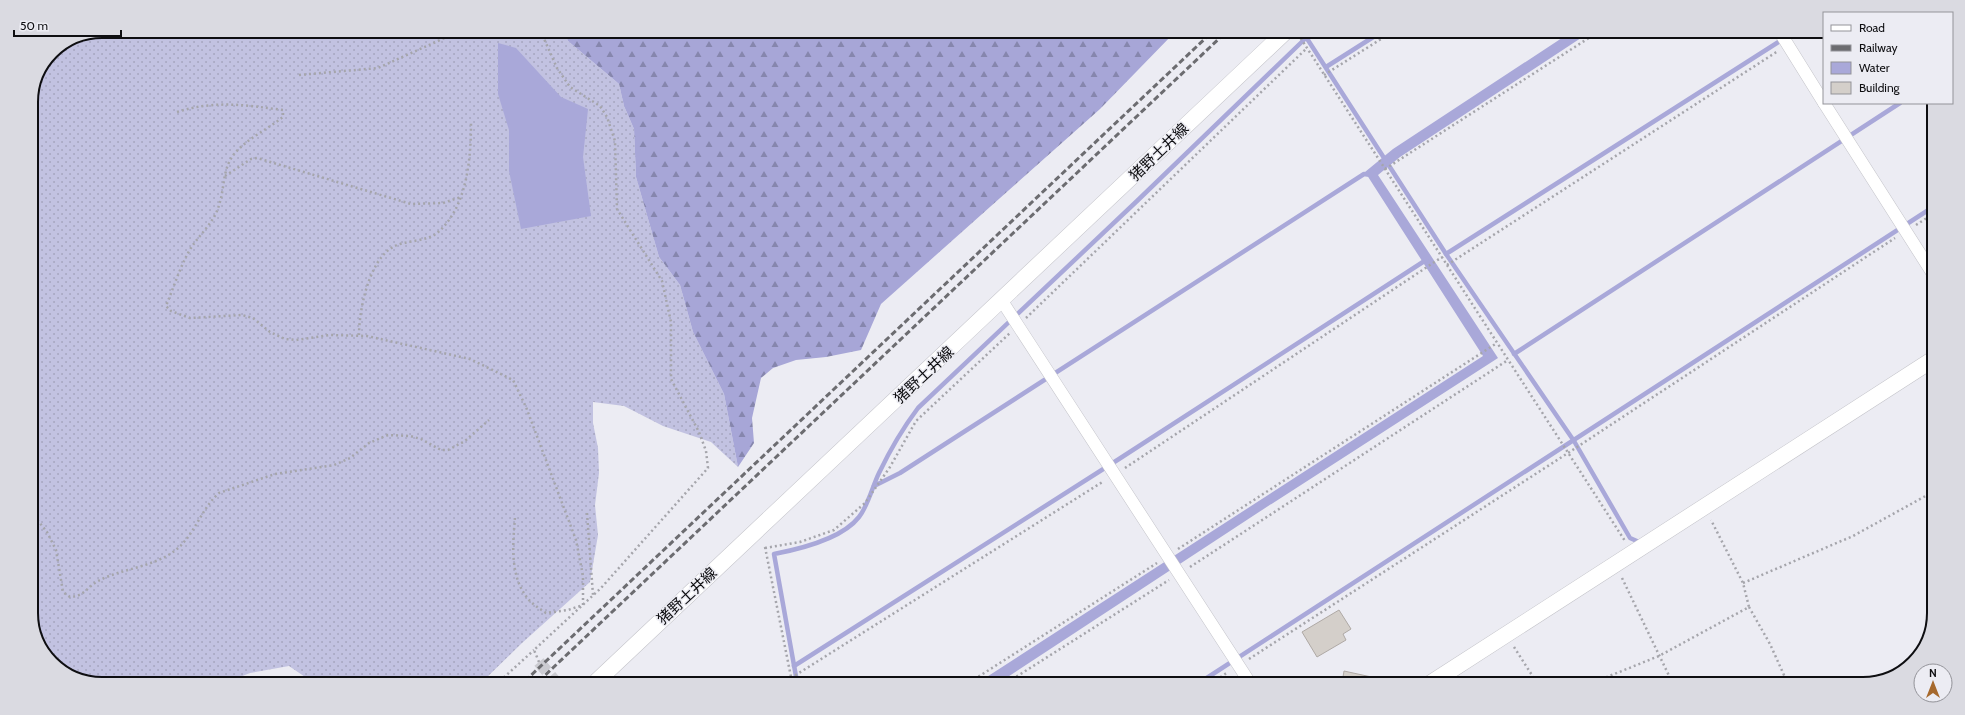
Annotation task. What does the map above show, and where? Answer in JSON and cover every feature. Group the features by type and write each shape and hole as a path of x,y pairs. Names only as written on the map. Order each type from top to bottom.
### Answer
{"main road":[{"name":"猪野土井線","path":"601,677 1002,301 1279,38"},
{"path":"1440,677 1927,363"}],"street":[{"path":"1784,38 1823,101"},
{"path":"1825,104 1927,264"},
{"path":"1002,301 1246,677"}],"path":[{"path":"299,76 378,68 445,38"},
{"path":"504,677 593,595 708,468 706,451 699,432 671,379 671,322 662,281 616,209 615,142 607,117 600,106 570,87 557,68 544,38"},
{"path":"1301,38 1633,554"},
{"path":"1324,75 1383,38"},
{"path":"1385,169 1588,38"},
{"path":"1447,265 1788,45"},
{"path":"765,548 800,542 834,530 865,503 890,467 916,421 1018,326 1307,48"},
{"path":"177,112 195,107 228,103 283,110 283,117 250,140 234,154 224,176 219,205 210,225 197,239 188,253 166,306 171,311 190,318 242,315 253,318 270,332 291,340 330,335 359,335 470,359 513,380 526,407 576,540 583,576 583,605"},
{"path":"359,335 359,320 372,272 379,259 393,247 436,234 445,225 461,197 470,160 472,123"},
{"path":"224,176 257,158 410,204 443,203 461,197"},
{"path":"1221,677 1568,453 1927,218"},
{"path":"797,677 1114,475 1442,257"},
{"path":"978,677 1497,343"},
{"path":"1016,677 1179,574 1508,360"},
{"path":"38,521 47,532 56,550 63,592 70,597 80,596 98,581 168,555 183,543 212,499 219,493 275,474 334,465 350,458 369,444 388,435 410,436 421,439 441,450 448,450 465,441 489,420"},
{"path":"1743,583 1853,536 1927,495"},
{"path":"1704,508 1743,583 1749,608 1770,644 1785,677"},
{"path":"587,513 593,595"},
{"path":"515,517 513,548 516,579 529,600 546,613 568,610 583,605"},
{"path":"761,526 791,677"},
{"path":"1616,565 1670,677"},
{"path":"1607,677 1659,656 1749,608"},
{"path":"1506,634 1533,677"},
{"path":"534,650 539,662"}],"shaded area":[{"path":"102,38 567,38 568,41 619,84 624,106 634,129 636,177 659,257 680,285 693,332 724,394 738,467 711,442 663,426 624,406 593,402 593,423 598,448 599,473 595,505 598,535 590,582 522,643 487,677 305,677 289,666 250,673 240,677 89,676 81,674 63,664 51,652 41,634 38,617 38,102 39,89 43,77 49,66 66,49 89,39"}],"green space":[{"path":"567,38 1169,38 1100,109 881,304 861,350 826,357 796,360 773,368 761,378 752,418 754,443 738,467 724,394 693,332 680,285 659,257 636,177 634,129 624,106 619,84 568,41"}],"water":[{"path":"1562,38 1581,38 1400,157 1378,175 1498,358 1259,512 1008,677 987,677 1483,356 1365,172 1393,149"},
{"path":"498,43 516,48 561,97 588,109 583,157 591,216 521,229 509,171 509,130 498,94"}],"building":[{"path":"1339,610 1351,629 1343,634 1346,640 1317,657 1302,632"},
{"path":"1344,671 1371,677 1343,677"}],"waterway":[{"path":"796,677 774,554 820,542 852,525 859,517 868,501 877,478 902,431 918,408 1137,201 1306,38"},
{"path":"1307,38 1446,254 1574,441 1630,538 1639,542"},
{"path":"1326,67 1372,38"},
{"path":"1446,254 1785,38"},
{"path":"1514,354 1898,104"},
{"path":"874,486 900,473 1364,174 1371,175"},
{"path":"1208,677 1927,211"},
{"path":"794,666 1119,459 1426,260"}],"tunnel":[{"path":"539,662 552,677"}],"railway":[{"path":"529,677 1206,38"},
{"path":"543,677 1220,38"}]}
